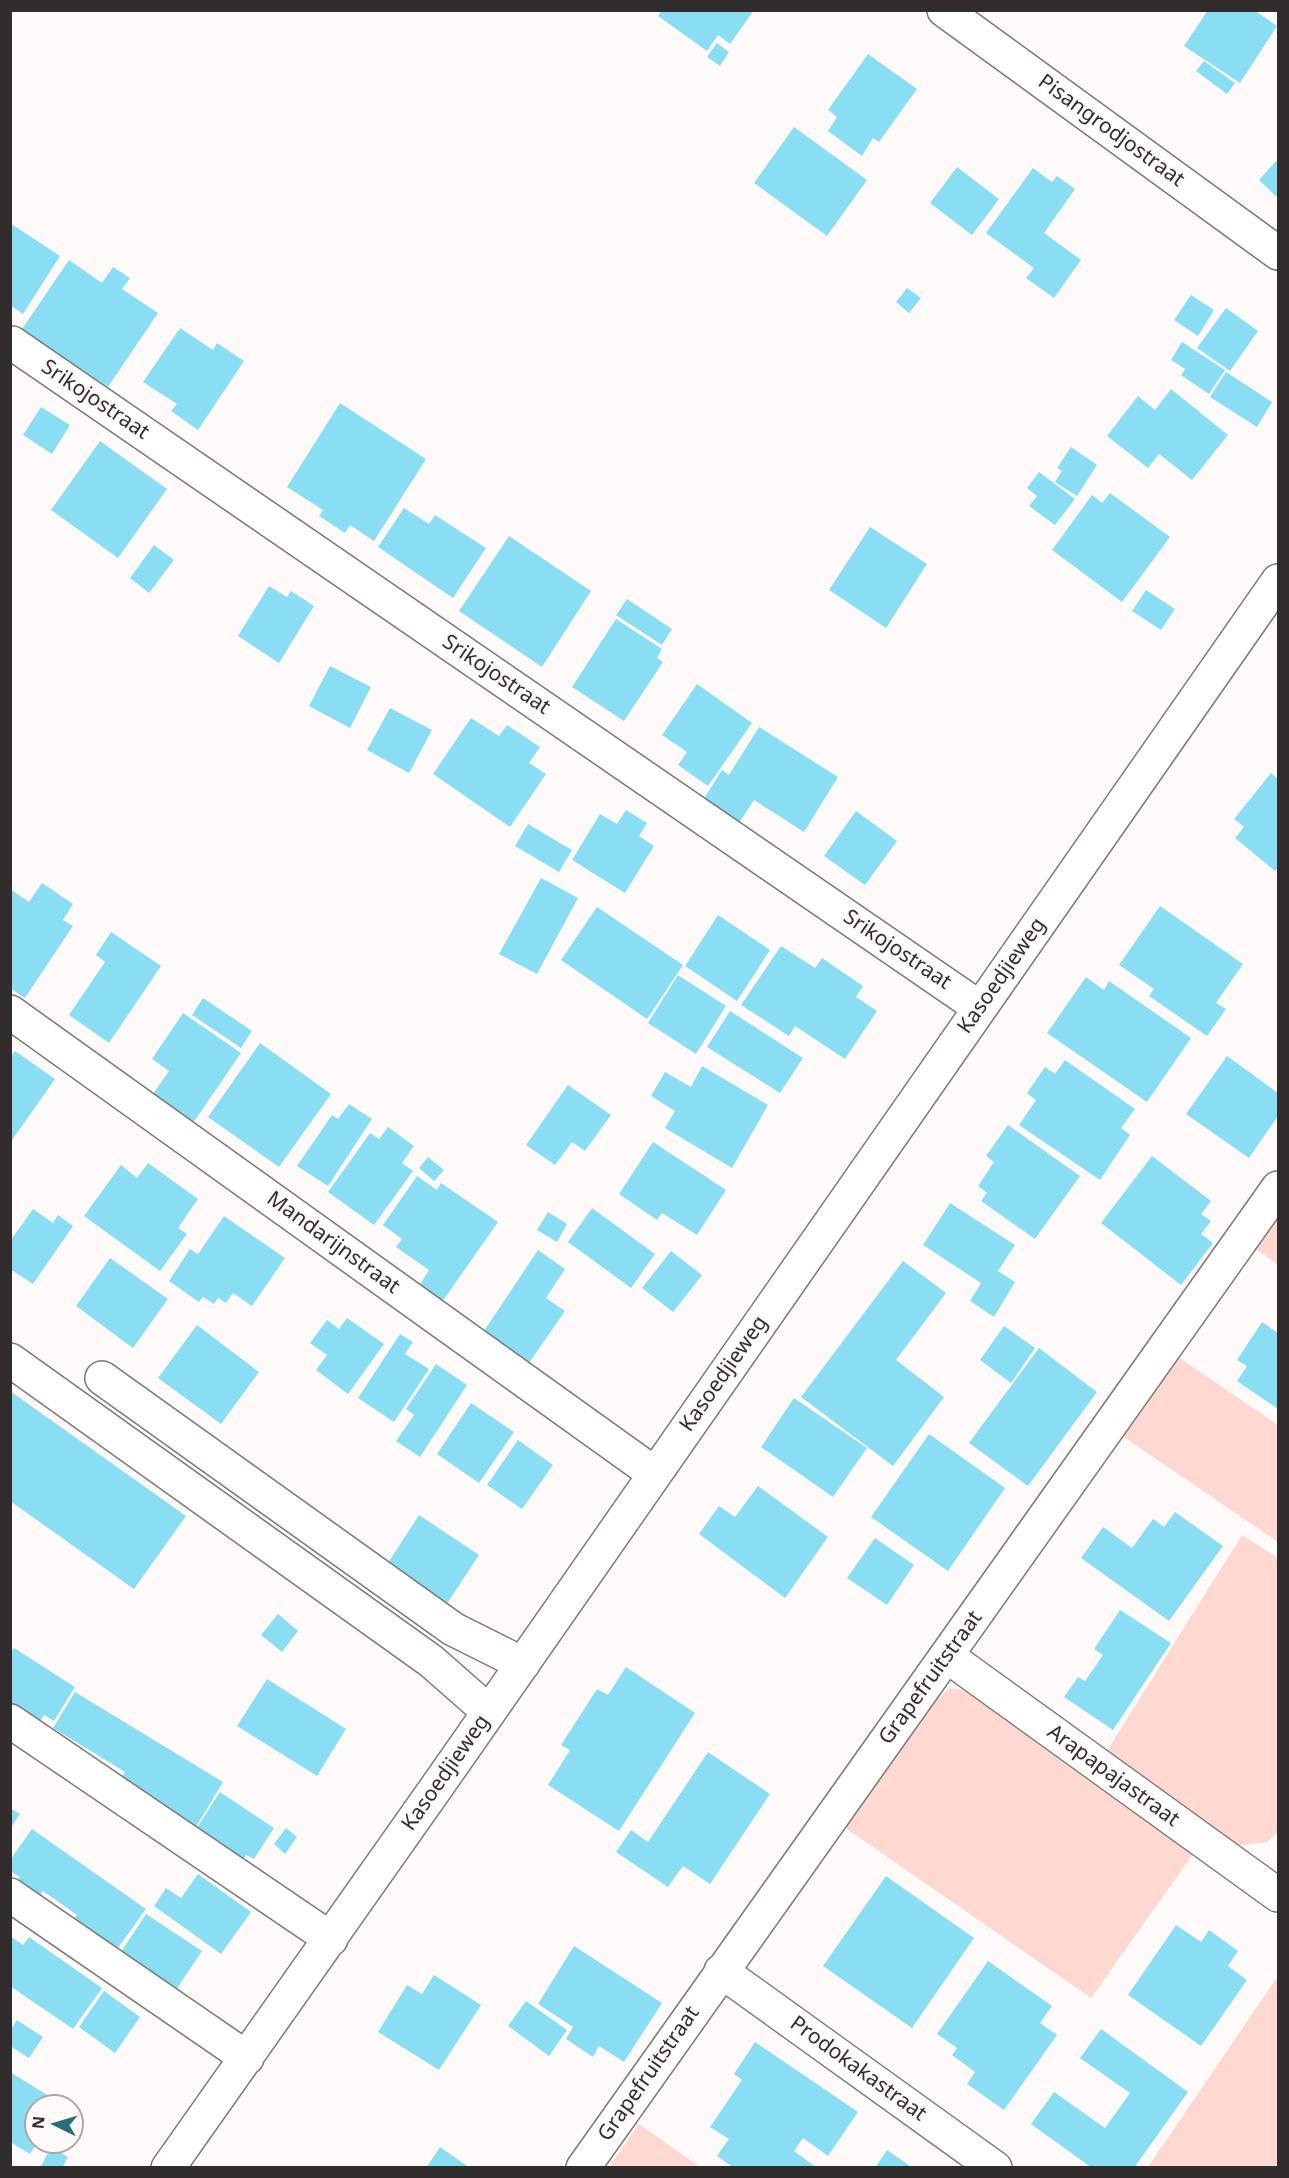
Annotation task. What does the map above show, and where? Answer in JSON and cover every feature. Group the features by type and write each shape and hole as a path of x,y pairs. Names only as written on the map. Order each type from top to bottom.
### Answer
{"street":[{"name":"Pisangrodjostraat","path":"944,10 1278,253"},
{"name":"Srikojostraat","path":"12,343 980,1008"},
{"name":"Kasoedjieweg","path":"168,2168 523,1664 1278,580"},
{"name":"Mandarijnstraat","path":"10,1012 655,1474"},
{"name":"Grapefruitstraat","path":"583,2168 1278,1188"},
{"path":"10,1360 430,1661 489,1712"},
{"path":"102,1378 453,1629 523,1664"},
{"name":"Arapapajastraat","path":"947,1656 1274,1882"},
{"path":"10,1721 331,1938"},
{"path":"10,1895 247,2058"},
{"name":"Prodokakastraat","path":"721,1971 995,2168"}],"shaded area":[{"path":"1278,1218 1278,1265 1256,1249"},
{"path":"1175,1355 1278,1425 1278,1542 1121,1435"},
{"path":"1242,1535 1278,1558 1278,1832 1267,1842 1233,1846 1105,1754"},
{"path":"950,1688 975,1692 1193,1854 1091,1998 844,1827 921,1713"},
{"path":"1278,1976 1278,2167 1148,2167"},
{"path":"639,2124 700,2167 609,2167"}],"building":[{"path":"662,10 754,10 730,44 718,35 707,51 658,16"},
{"path":"1208,10 1254,10 1277,26 1240,83 1184,46"},
{"path":"717,43 729,52 720,66 707,57"},
{"path":"868,54 917,89 879,142 873,138 862,156 828,131 837,117 828,110"},
{"path":"1204,61 1235,83 1227,94 1196,71"},
{"path":"794,127 867,180 827,236 754,183"},
{"path":"1276,161 1278,164 1278,198 1259,180"},
{"path":"957,167 999,199 972,235 930,203"},
{"path":"1033,168 1052,182 1057,176 1075,189 1044,233 1081,260 1054,298 1026,278 1034,268 986,233"},
{"path":"13,225 60,256 23,314 10,305 10,229"},
{"path":"69,260 102,283 113,267 130,278 122,289 158,313 108,387 22,329"},
{"path":"907,288 921,298 909,313 896,302"},
{"path":"1191,295 1214,310 1198,336 1174,320"},
{"path":"1226,308 1258,331 1230,371 1197,348"},
{"path":"180,328 213,350 217,343 244,361 198,430 171,411 177,404 143,382"},
{"path":"1182,342 1225,370 1209,394 1181,375 1185,369 1171,360"},
{"path":"1226,372 1272,402 1257,427 1210,397"},
{"path":"1171,389 1228,435 1192,480 1159,454 1148,468 1107,436 1138,396 1155,410"},
{"path":"340,403 426,459 374,541 350,525 345,533 319,516 323,510 287,487"},
{"path":"41,407 70,425 52,454 23,435"},
{"path":"100,441 167,489 118,558 51,510"},
{"path":"1071,447 1097,465 1077,496 1055,482 1062,471 1057,468"},
{"path":"1039,472 1075,499 1055,525 1029,506 1037,496 1027,488"},
{"path":"1110,493 1170,537 1122,602 1052,550 1092,495 1102,503"},
{"path":"404,508 429,524 435,515 486,548 453,598 378,547"},
{"path":"870,527 927,564 886,628 829,590"},
{"path":"509,536 591,591 542,667 459,611"},
{"path":"154,545 174,560 149,593 130,578"},
{"path":"269,586 287,597 291,591 314,606 279,663 238,636"},
{"path":"1146,590 1175,609 1161,630 1132,611"},
{"path":"627,599 672,629 662,645 616,615"},
{"path":"616,619 662,649 657,658 663,662 624,721 572,687"},
{"path":"330,666 371,687 350,728 309,706"},
{"path":"697,684 752,723 708,786 678,765 687,752 662,735"},
{"path":"390,708 432,730 409,773 367,750"},
{"path":"471,718 499,736 507,725 540,747 529,763 546,774 510,827 433,774"},
{"path":"759,727 838,777 804,832 754,800 739,823 703,800 722,770 729,775"},
{"path":"1271,773 1278,779 1278,867 1275,871 1235,838 1244,827 1234,819"},
{"path":"626,810 647,823 639,836 654,846 625,893 572,860 600,814 617,824"},
{"path":"856,811 897,841 865,885 824,856"},
{"path":"528,824 572,850 559,872 515,846"},
{"path":"541,878 578,898 537,974 499,954"},
{"path":"42,883 73,904 63,920 73,926 25,998 10,988 10,889 29,902"},
{"path":"1160,906 1243,964 1216,1003 1226,1009 1207,1036 1149,996 1154,989 1119,965"},
{"path":"597,907 683,965 647,1019 561,960"},
{"path":"718,915 770,950 737,1001 685,966"},
{"path":"111,932 161,966 109,1043 69,1015 105,962 96,955"},
{"path":"781,946 815,968 822,958 863,986 856,997 877,1011 845,1059 795,1026 789,1036 741,1005"},
{"path":"678,975 726,1006 696,1054 648,1023"},
{"path":"1086,977 1104,990 1109,981 1191,1038 1147,1102 1047,1033"},
{"path":"203,998 252,1031 241,1048 192,1015"},
{"path":"730,1011 803,1058 780,1093 707,1047"},
{"path":"183,1013 241,1053 187,1132 146,1104 169,1071 152,1059"},
{"path":"260,1043 331,1094 279,1167 208,1117"},
{"path":"15,1051 55,1079 10,1143 10,1057"},
{"path":"1227,1056 1278,1093 1278,1116 1249,1158 1186,1114"},
{"path":"1065,1060 1135,1109 1121,1128 1130,1135 1100,1180 1019,1125 1036,1100 1027,1093 1045,1067 1055,1074"},
{"path":"702,1066 768,1105 732,1168 665,1128 675,1111 651,1096 665,1072 691,1087"},
{"path":"568,1085 611,1115 585,1151 572,1142 555,1165 526,1145"},
{"path":"349,1104 372,1119 328,1186 297,1166 332,1115 338,1119"},
{"path":"1008,1125 1080,1176 1035,1239 981,1201 987,1193 978,1186 994,1162 986,1156"},
{"path":"388,1127 414,1146 402,1163 413,1171 374,1225 328,1192 370,1133 379,1139"},
{"path":"653,1142 726,1190 697,1235 662,1213 657,1220 619,1194"},
{"path":"1152,1156 1211,1201 1201,1214 1211,1221 1201,1234 1213,1243 1181,1285 1101,1223"},
{"path":"428,1157 444,1170 434,1181 419,1168"},
{"path":"148,1163 198,1199 178,1228 187,1234 160,1271 84,1216 121,1165 137,1178"},
{"path":"417,1176 437,1190 441,1183 498,1222 442,1302 419,1286 429,1270 396,1247 402,1239 383,1225"},
{"path":"950,1203 1015,1245 998,1271 1015,1282 994,1317 970,1301 981,1283 923,1245"},
{"path":"592,1208 655,1254 631,1288 568,1242"},
{"path":"33,1209 53,1223 58,1215 73,1226 33,1284 10,1269 10,1241"},
{"path":"548,1212 567,1224 557,1242 537,1230"},
{"path":"224,1216 285,1258 252,1306 233,1293 226,1303 218,1298 214,1304 203,1297 199,1302 169,1281 190,1249 198,1254"},
{"path":"538,1250 565,1269 546,1298 565,1311 529,1363 484,1331"},
{"path":"671,1251 702,1275 673,1312 642,1288"},
{"path":"110,1258 168,1299 133,1348 76,1306"},
{"path":"903,1261 946,1293 896,1360 944,1397 893,1466 801,1397"},
{"path":"347,1318 384,1344 348,1394 316,1370 327,1355 310,1343 327,1320 339,1329"},
{"path":"1262,1322 1278,1333 1278,1409 1237,1381 1247,1366 1237,1360"},
{"path":"197,1325 259,1372 221,1424 158,1378"},
{"path":"1004,1326 1035,1348 1011,1383 980,1360"},
{"path":"400,1334 413,1342 405,1354 429,1369 394,1422 358,1398"},
{"path":"1039,1348 1097,1392 1028,1486 969,1443"},
{"path":"436,1364 467,1385 420,1457 396,1441 414,1415 406,1409"},
{"path":"10,1391 186,1516 134,1589 10,1501"},
{"path":"794,1398 867,1448 833,1497 761,1447"},
{"path":"471,1403 514,1432 479,1483 437,1454"},
{"path":"929,1434 1005,1488 948,1571 871,1517"},
{"path":"518,1440 553,1465 522,1509 487,1485"},
{"path":"758,1486 828,1537 785,1598 699,1534 719,1506 735,1517"},
{"path":"1175,1512 1223,1546 1169,1621 1081,1558 1103,1527 1132,1548 1153,1519 1164,1527"},
{"path":"419,1515 479,1555 446,1605 386,1566"},
{"path":"875,1538 914,1565 887,1605 847,1578"},
{"path":"1120,1610 1171,1643 1113,1730 1064,1697 1078,1677 1085,1681 1103,1655 1094,1649"},
{"path":"278,1614 298,1631 282,1652 261,1635"},
{"path":"14,1648 75,1687 54,1721 44,1715 39,1723 10,1705 10,1654"},
{"path":"626,1667 695,1713 619,1831 548,1785 570,1750 561,1745 597,1689 608,1695"},
{"path":"267,1679 346,1729 317,1776 237,1726"},
{"path":"75,1692 223,1782 196,1827 139,1805 146,1793 121,1778 125,1772 53,1728"},
{"path":"708,1752 770,1794 710,1884 683,1866 668,1887 616,1852 631,1830 648,1842"},
{"path":"220,1792 274,1828 254,1859 246,1855 241,1863 194,1832"},
{"path":"10,1808 20,1814 10,1829"},
{"path":"286,1828 297,1837 285,1854 274,1844"},
{"path":"32,1829 146,1909 115,1952 72,1922 77,1915 43,1891 37,1899 15,1884 20,1877 10,1871 10,1860"},
{"path":"198,1874 251,1912 221,1954 154,1906 166,1888 181,1898"},
{"path":"886,1876 974,1938 912,2028 823,1966"},
{"path":"146,1914 202,1951 172,1996 117,1958"},
{"path":"1176,1925 1201,1942 1209,1930 1238,1951 1228,1966 1247,1980 1201,2046 1128,1995"},
{"path":"10,1936 23,1945 29,1937 102,1988 73,2029 10,1986"},
{"path":"574,1946 662,2003 624,2062 599,2046 593,2057 566,2039 573,2027 538,2004"},
{"path":"988,1961 1052,2006 1040,2023 1057,2035 1004,2110 967,2084 975,2072 952,2055 957,2048 937,2034"},
{"path":"434,1975 481,2005 439,2070 378,2032 407,1985 422,1994"},
{"path":"104,1991 140,2017 115,2053 79,2027"},
{"path":"526,2001 567,2030 549,2056 508,2026"},
{"path":"17,2020 43,2037 29,2058 10,2046 10,2031"},
{"path":"1101,2029 1188,2092 1134,2168 1092,2168 1031,2124 1054,2092 1105,2128 1130,2093 1080,2058"},
{"path":"755,2042 858,2112 828,2156 803,2138 794,2151 817,2168 734,2168 717,2156 729,2139 710,2127 742,2080 734,2074"},
{"path":"10,2072 46,2094 24,2094 24,2150 10,2142"},
{"path":"440,2147 470,2168 426,2168"},
{"path":"887,2150 913,2168 875,2168"},
{"path":"47,2154 63,2154 68,2157 62,2168 40,2168"}]}
